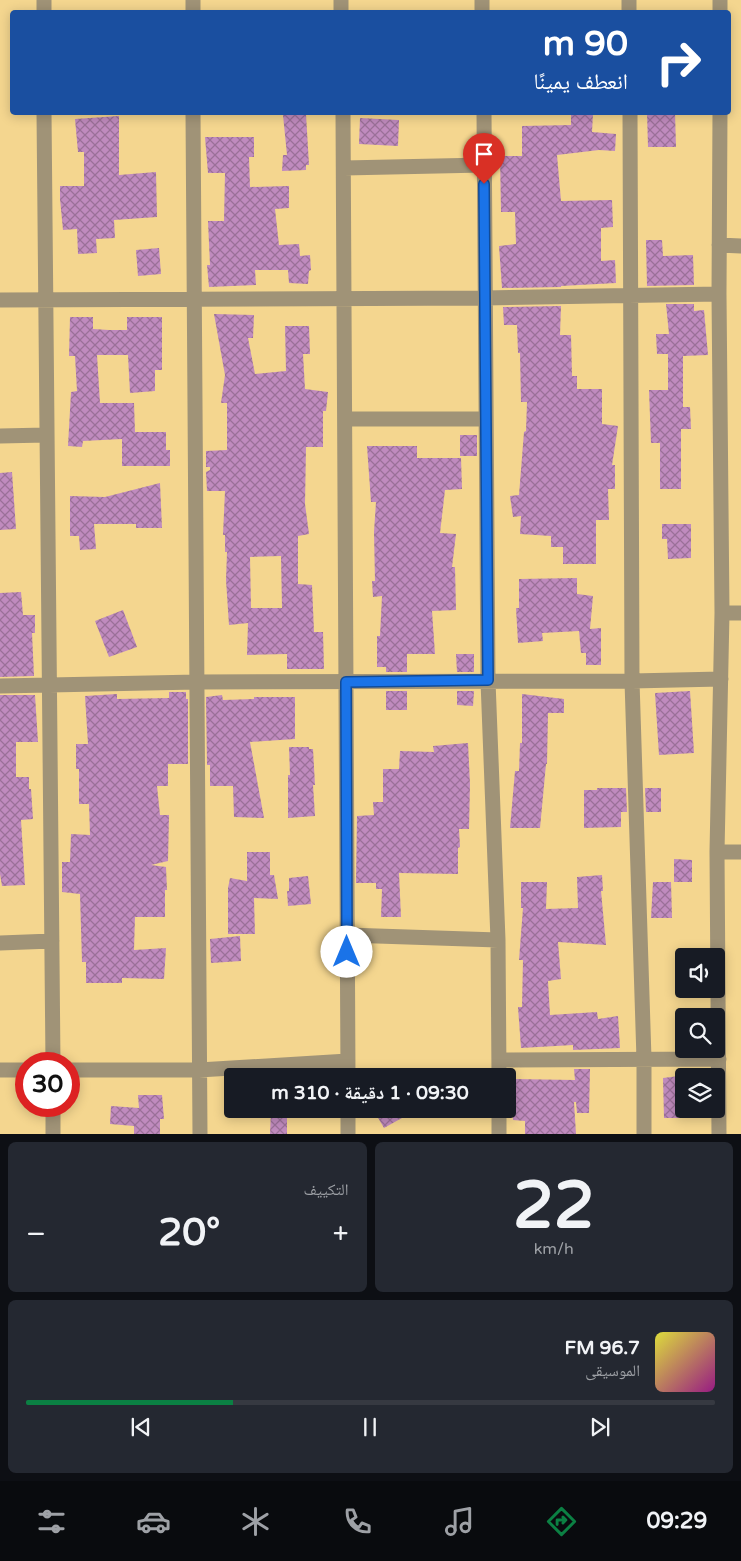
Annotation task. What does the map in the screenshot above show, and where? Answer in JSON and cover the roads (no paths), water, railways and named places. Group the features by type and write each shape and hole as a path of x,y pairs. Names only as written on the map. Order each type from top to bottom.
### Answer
{"street":[{"path":"44,115 53,1052"},
{"path":"193,115 200,1134"},
{"path":"343,115 348,1068"},
{"path":"484,115 488,680 498,940 498,1068"},
{"path":"630,115 632,681 644,1059 644,1134"},
{"path":"719,1134 717,852 722,613 719,294 720,115"},
{"path":"344,168 484,165"},
{"path":"719,245 741,246"},
{"path":"0,300 486,298 719,294"},
{"path":"345,419 486,419"},
{"path":"0,436 46,435"},
{"path":"722,613 741,612"},
{"path":"0,686 197,682 720,679"},
{"path":"717,852 741,852"},
{"path":"347,934 498,940"},
{"path":"0,943 52,941"},
{"path":"498,1060 719,1059"},
{"path":"80,1070 199,1070 348,1061"},
{"path":"0,1070 15,1070"},
{"path":"53,1117 53,1134"},
{"path":"348,1118 348,1134"},
{"path":"499,1118 499,1134"}]}
